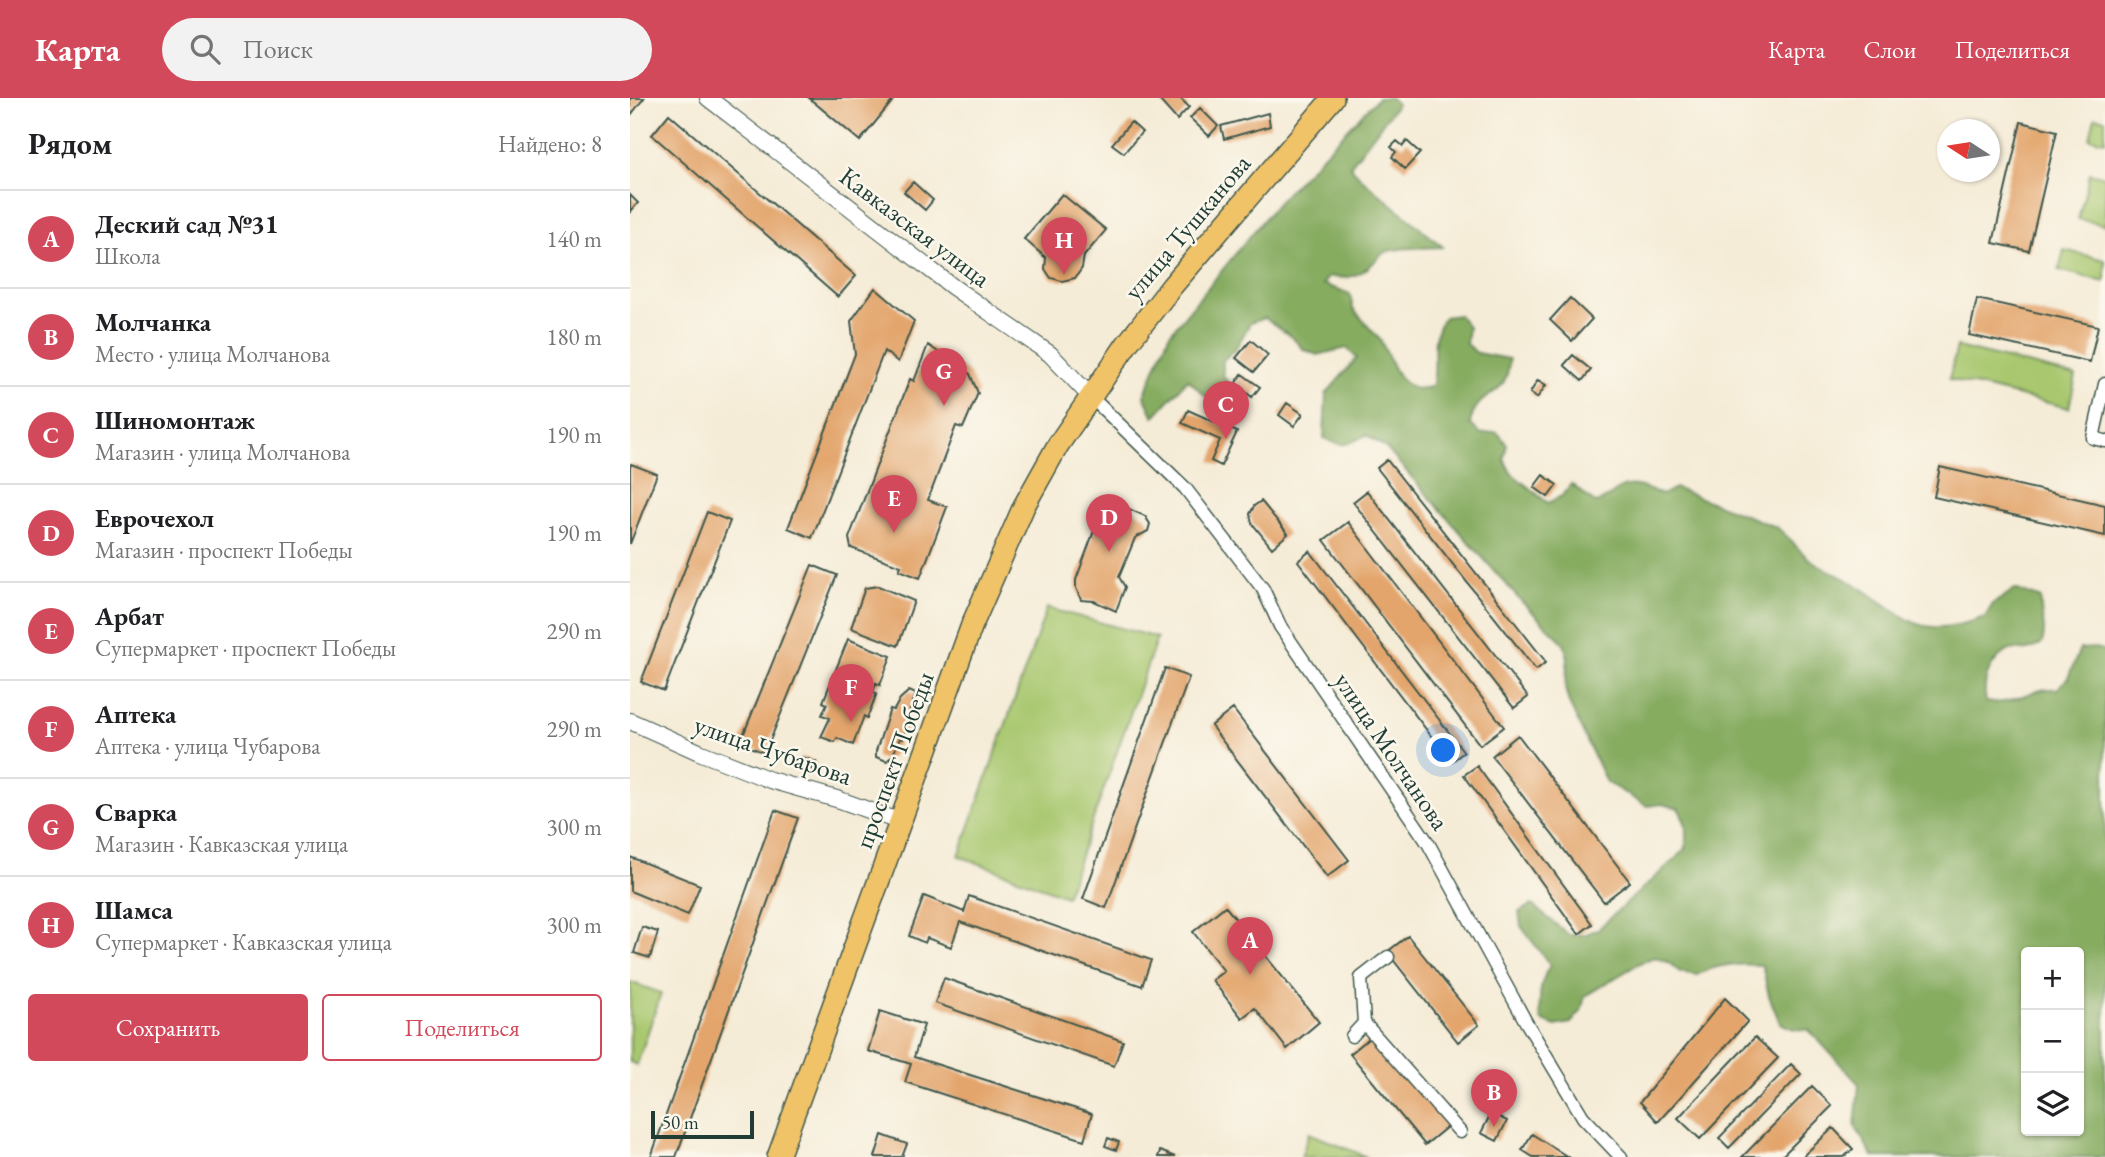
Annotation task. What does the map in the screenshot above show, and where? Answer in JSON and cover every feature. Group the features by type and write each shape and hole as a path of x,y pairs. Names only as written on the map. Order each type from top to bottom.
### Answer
{"main road":[{"name":"улица Тушканова","path":"1090,396 1172,286 1334,98"},
{"name":"проспект Победы","path":"778,1157 972,625 1024,506 1090,396"}],"street":[{"name":"Кавказская улица","path":"708,98 953,287 1050,354 1090,396"},
{"path":"2105,384 2093,438 2105,440"},
{"name":"улица Молчанова","path":"1090,396 1185,488 1263,589 1280,626 1428,843 1526,1022 1583,1117 1621,1157"},
{"name":"улица Чубарова","path":"630,721 770,780 851,803 901,822"},
{"path":"1388,957 1361,978 1364,1023 1460,1132"},
{"path":"1352,1037 1364,1023"}],"green space":[{"path":"1378,98 1391,98 1397,104 1350,166 1443,247 1388,251 1359,273 1342,278 1329,276 1323,284 1350,294 1353,309 1381,341 1394,369 1404,382 1416,389 1432,387 1436,335 1444,317 1459,315 1468,327 1466,344 1477,353 1509,359 1503,382 1479,404 1470,424 1481,434 1497,432 1507,444 1504,459 1511,473 1548,503 1562,496 1571,484 1595,503 1629,485 1662,495 1675,488 1776,527 1811,560 1858,586 1904,617 1929,627 1962,624 1985,617 1993,604 2015,589 2041,599 2044,631 2042,643 2027,650 2010,650 1997,659 1986,679 1986,702 1997,703 2038,691 2057,689 2068,678 2080,649 2096,648 2105,651 2105,1157 1873,1157 1855,1126 1859,1084 1809,1030 1794,1029 1780,1023 1769,996 1762,965 1720,966 1697,975 1680,972 1668,962 1654,957 1585,996 1581,1011 1571,1023 1555,1026 1541,1020 1540,991 1550,965 1521,926 1519,912 1532,905 1569,935 1584,935 1598,929 1685,850 1687,833 1678,808 1662,804 1647,806 1606,782 1569,703 1565,688 1568,658 1564,643 1520,600 1386,448 1366,435 1345,444 1324,438 1326,394 1357,358 1347,348 1317,355 1303,349 1293,338 1265,318 1250,323 1235,350 1223,360 1223,375 1231,387 1223,413 1188,379 1154,417 1144,396 1169,335 1278,202"},
{"path":"2095,117 2105,119 2105,141 2090,138"},
{"path":"2090,173 2105,177 2105,225 2078,219"},
{"path":"2064,250 2105,260 2105,282 2059,270"},
{"path":"1957,347 2076,376 2069,408 1949,379"},
{"path":"1047,608 1157,638 1066,896 959,856"},
{"path":"630,982 661,993 637,1065 630,1062"},
{"path":"1309,1133 1367,1157 1301,1157"}],"building":[{"path":"630,98 644,98 630,116"},
{"path":"809,98 895,98 860,141"},
{"path":"1162,98 1180,98 1189,107 1177,120 1160,101"},
{"path":"1200,108 1218,126 1209,136 1190,118"},
{"path":"1268,113 1270,126 1224,139 1221,126"},
{"path":"669,114 856,276 838,297 652,135"},
{"path":"1131,122 1142,132 1124,153 1112,144"},
{"path":"2021,122 2057,131 2029,251 1993,243"},
{"path":"1397,141 1403,146 1407,141 1420,153 1405,169 1392,157 1396,152 1391,147"},
{"path":"913,182 933,200 925,210 904,192"},
{"path":"1062,194 1106,230 1084,256 1082,268 1075,278 1062,281 1051,278 1045,269 1046,258 1024,239"},
{"path":"630,195 638,203 630,212"},
{"path":"875,288 914,321 898,362 884,351 812,538 788,528 855,354 851,321"},
{"path":"1570,298 1592,319 1572,341 1550,320"},
{"path":"1977,299 2098,326 2090,362 1969,335"},
{"path":"1251,340 1268,355 1254,372 1236,358"},
{"path":"928,345 970,374 978,393 963,428 956,426 928,500 947,507 920,578 899,570 901,566 851,548 849,538 910,379 914,381"},
{"path":"1573,355 1591,370 1582,381 1564,365"},
{"path":"1242,374 1260,387 1252,397 1235,384"},
{"path":"1538,380 1546,385 1537,398 1530,393"},
{"path":"1287,403 1303,414 1294,426 1279,415"},
{"path":"1188,410 1237,432 1221,466 1211,461 1220,440 1182,423"},
{"path":"1387,460 1546,662 1536,670 1377,468"},
{"path":"631,464 657,474 630,544 630,468"},
{"path":"1940,467 2105,505 2105,536 1934,497"},
{"path":"1543,475 1557,485 1548,497 1534,487"},
{"path":"1367,491 1528,697 1514,708 1353,502"},
{"path":"1261,501 1288,534 1272,548 1252,523 1250,514 1254,506"},
{"path":"1113,502 1145,516 1150,524 1148,531 1135,538 1119,577 1125,587 1116,611 1094,601 1081,600 1076,588 1076,580 1102,509 1105,504"},
{"path":"707,512 730,521 664,691 641,682"},
{"path":"1348,522 1504,727 1480,745 1324,540"},
{"path":"1310,551 1464,752 1451,762 1298,561"},
{"path":"812,565 837,575 765,753 740,743"},
{"path":"878,586 914,601 898,646 851,628 865,588"},
{"path":"848,639 891,656 880,685 876,683 873,692 877,693 867,718 864,716 853,745 837,738 835,742 821,737 830,718 822,715 827,704 823,702"},
{"path":"1165,668 1189,677 1106,908 1083,899"},
{"path":"909,691 916,694 903,739 900,738 893,755 887,761 876,757 890,709 894,710 900,699"},
{"path":"1233,709 1349,860 1327,877 1211,726"},
{"path":"1518,735 1630,882 1604,902 1492,756"},
{"path":"802,757 816,762 814,770 800,765"},
{"path":"1477,766 1592,924 1579,934 1464,775"},
{"path":"775,810 798,818 676,1157 651,1157"},
{"path":"630,857 700,885 688,915 630,891"},
{"path":"924,896 964,912 969,896 1151,960 1142,986 960,922 951,947 927,938 925,943 909,936"},
{"path":"1225,906 1319,1022 1287,1049 1255,1008 1242,1018 1212,980 1224,971 1193,932"},
{"path":"642,927 658,932 650,958 634,953"},
{"path":"1408,936 1479,1025 1458,1042 1387,952"},
{"path":"944,978 1123,1041 1114,1066 935,1003"},
{"path":"1725,998 1748,1021 1658,1122 1640,1102"},
{"path":"880,1011 924,1025 914,1057 1092,1114 1084,1140 905,1082 911,1064 868,1051"},
{"path":"1373,1035 1448,1126 1425,1145 1350,1054"},
{"path":"1755,1037 1778,1058 1700,1139 1678,1118"},
{"path":"1791,1064 1801,1074 1729,1148 1719,1138"},
{"path":"1812,1086 1832,1106 1781,1157 1742,1157"},
{"path":"1491,1113 1507,1121 1497,1141 1481,1133"},
{"path":"1833,1128 1853,1149 1844,1157 1802,1157"},
{"path":"1532,1134 1568,1157 1533,1157 1522,1150"},
{"path":"882,1135 907,1144 902,1157 875,1157"},
{"path":"1108,1138 1119,1142 1116,1150 1105,1146"},
{"path":"1160,1151 1175,1157 1158,1157"}],"place":[{"name":"Шамса","path":"1064,275"},
{"name":"Сварка","path":"944,406"},
{"name":"Шиномонтаж","path":"1226,439"},
{"name":"Арбат","path":"894,533"},
{"name":"Еврочехол","path":"1109,552"},
{"name":"Аптека","path":"851,722"},
{"name":"Деский сад №31","path":"1250,975"},
{"name":"Молчанка","path":"1494,1127"}]}
